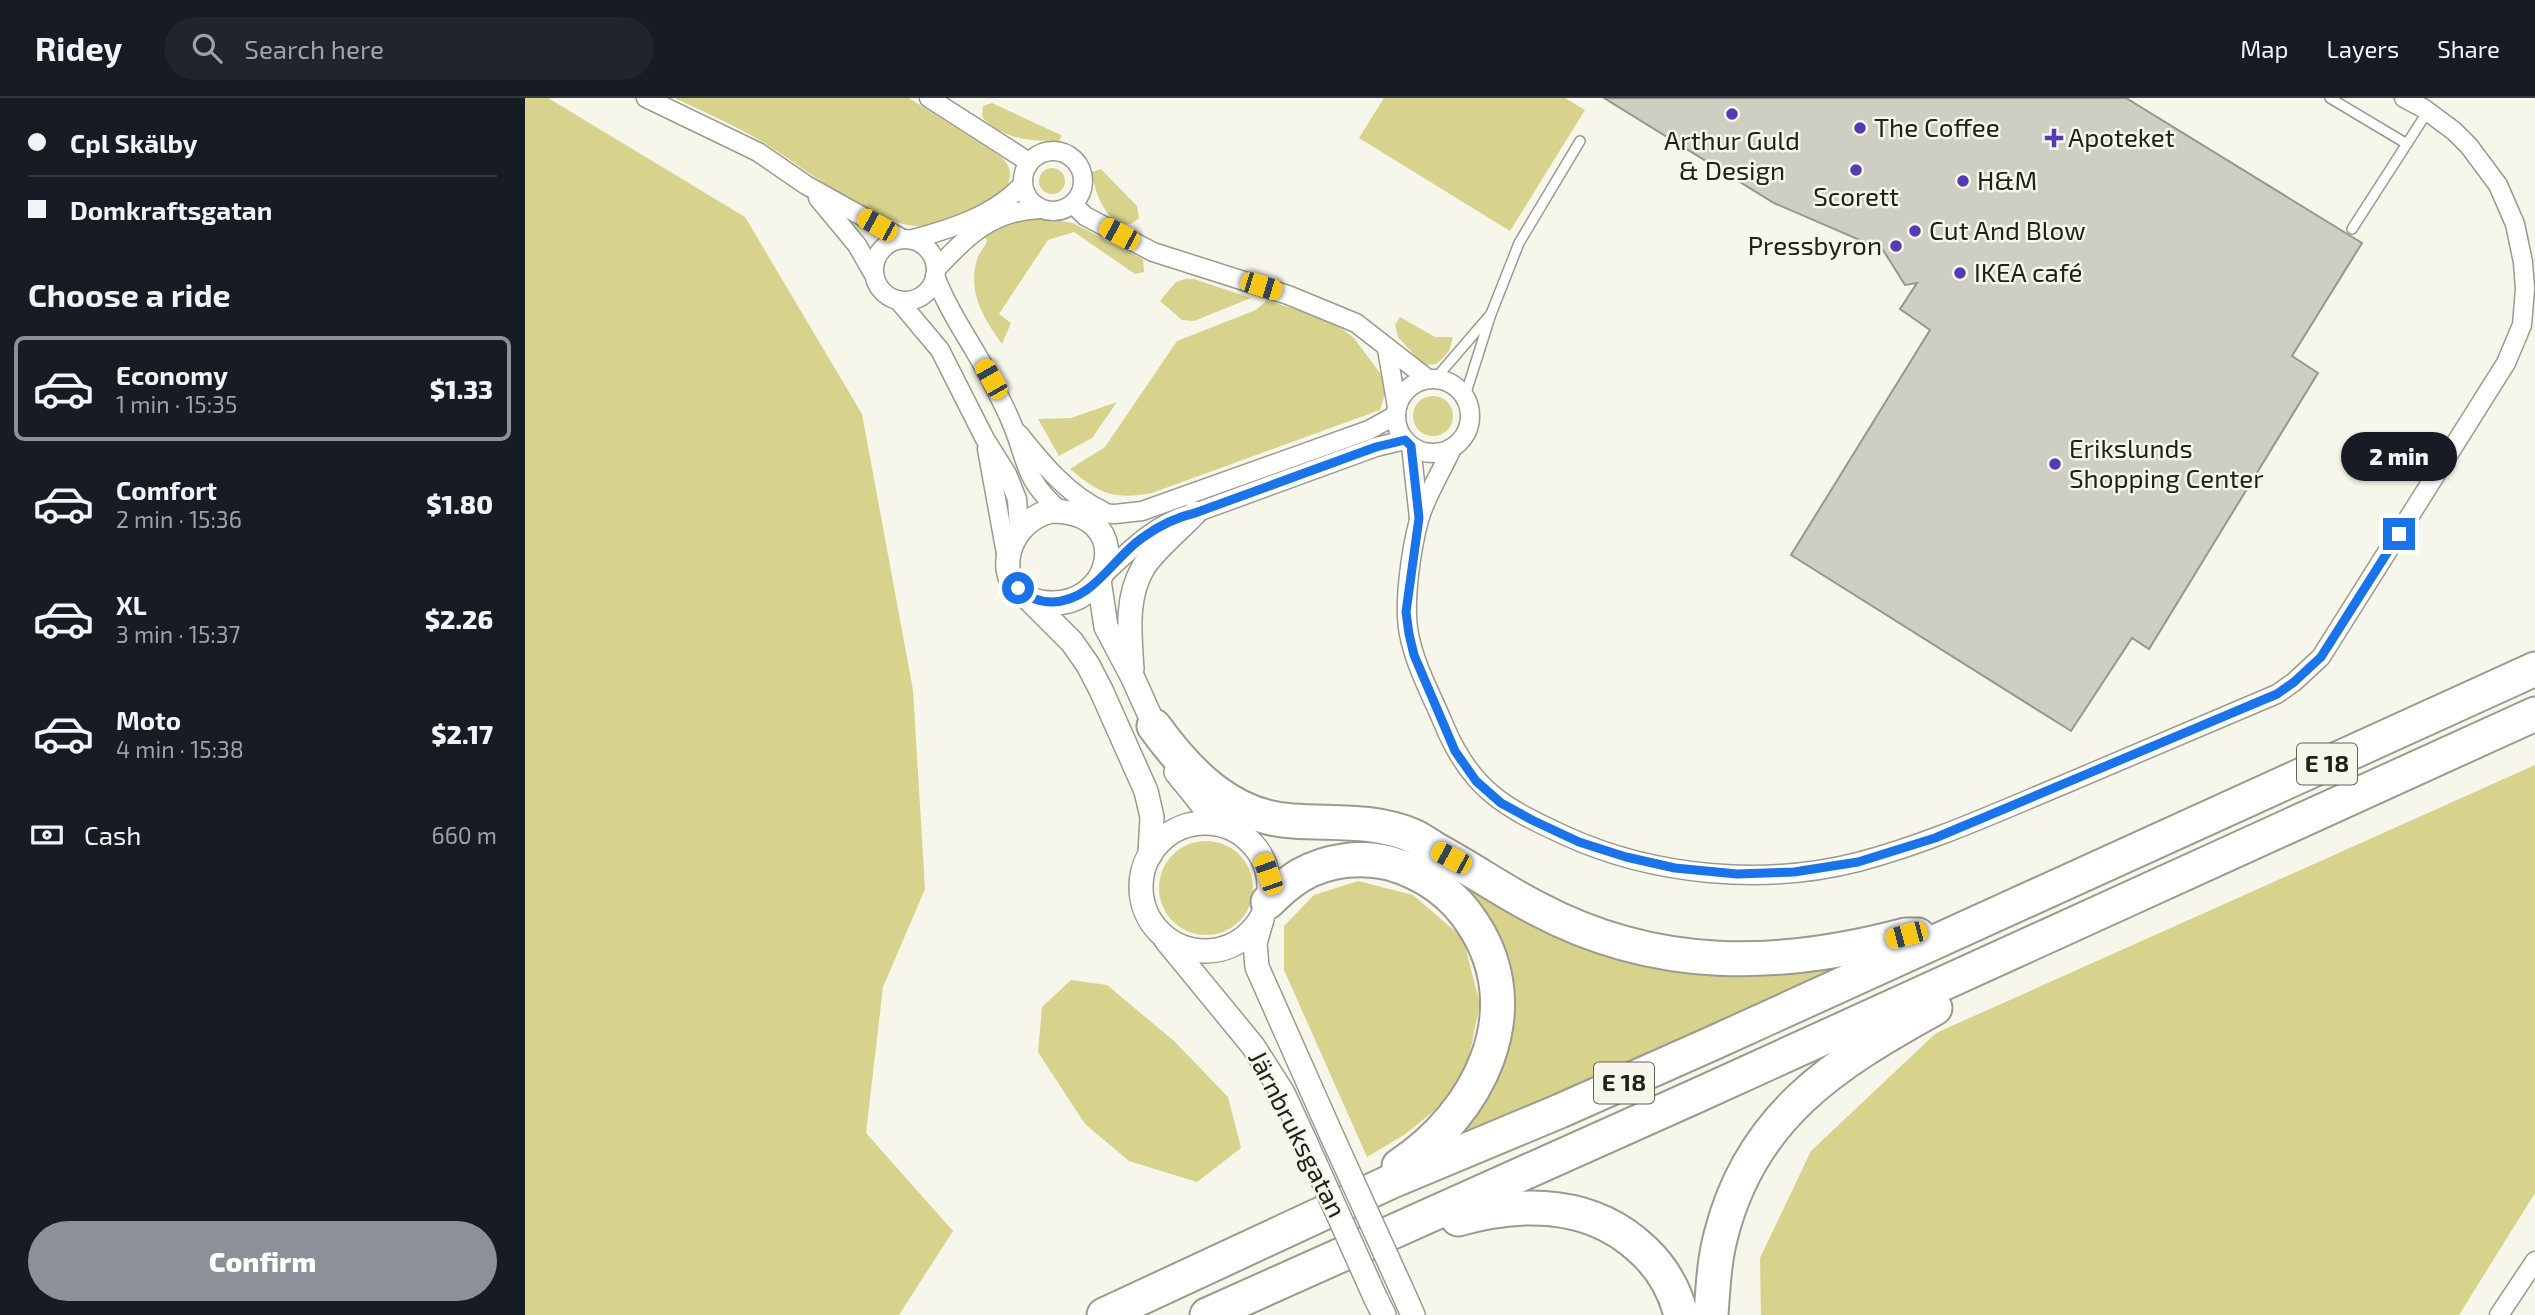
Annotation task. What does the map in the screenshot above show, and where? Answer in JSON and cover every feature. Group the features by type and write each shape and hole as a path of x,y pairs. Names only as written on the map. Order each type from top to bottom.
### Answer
{"highway":[{"name":"E 18","path":"1104,1315 1390,1182 1573,1105 2535,669"},
{"name":"E 18","path":"1207,1315 2535,714"},
{"path":"1154,726 1190,771 1235,806 1262,816 1291,821 1356,822 1386,827 1414,836 1439,851"},
{"name":"E 18","path":"1226,827 1276,842 1356,832 1384,835 1439,851 1559,920 1610,940 1663,953 1717,960 1772,960 1826,953 1906,935 1949,935"},
{"name":"E 18","path":"1265,909 1302,874 1327,864 1351,860 1378,860 1403,867 1426,878 1448,894 1466,913 1486,947 1496,985 1497,1012 1490,1051 1475,1088 1461,1111 1423,1149 1365,1184 1308,1207 1297,1224"},
{"name":"E 18","path":"1711,1315 1716,1262 1728,1210 1751,1161 1782,1117 1821,1079 1858,1053 1990,978 2006,955"},
{"name":"E 18","path":"1405,1227 1430,1228 1482,1212 1509,1208 1562,1209 1588,1215 1612,1226 1634,1241 1653,1259 1668,1281 1681,1315"}],"street":[{"path":"646,98 749,147 806,186 925,246 933,256 943,298 991,379 1038,490 1065,511 1081,514 1093,523 1102,535 1107,548 1107,562 1102,577 1106,627 1179,776 1226,827 1250,841 1263,858 1268,874 1265,909 1253,930 1237,943 1212,951 1191,950 1173,943 1153,925 1143,902 1143,872 1150,855 1152,817 1146,791 1088,665 1072,642 1013,581 985,439"},
{"path":"929,98 1029,162"},
{"path":"1387,349 1398,428 1408,443 1419,518 1406,612 1414,655 1455,751 1476,781 1501,803 1579,842 1626,857 1675,868 1716,873 1794,872 1858,862 1935,838 2277,694 2321,657 2499,373 2522,325 2525,289 2523,262 2515,224 2507,203 2487,168 2469,146 2428,111 2404,98"},
{"path":"806,186 844,226 873,273 877,285 886,295 898,300 921,296 930,288 935,273 981,226 1021,209 1057,211 1073,204 1080,194 1083,181 1081,169 1063,152 1038,154 1029,162 1023,173 1023,186 1028,199 1040,209"},
{"path":"873,273 876,257 886,244 952,227 996,207 1023,186"},
{"path":"1073,204 1086,216 1153,252 1288,295 1356,323 1387,349 1432,379 1453,384 1465,396 1470,411 1469,425 1463,438 1453,448 1419,518"},
{"path":"898,300 940,350 985,439 1013,487 1020,511 1019,529"},
{"path":"1008,564 1010,544 1019,529 1041,513 1065,511 1115,514 1142,511 1369,430 1397,411 1409,387 1432,379"},
{"path":"1013,426 1049,470 1071,491 1102,511 1115,514"},
{"path":"1024,594 1040,602 1065,601 1082,594 1141,539 1182,516 1376,447 1408,443 1429,453 1453,448"},
{"path":"1132,676 1130,623 1135,584 1144,566 1195,513"},
{"path":"1150,855 1171,833 1184,827 1199,823 1226,827"},
{"name":"Järnbruksgatan","path":"1265,909 1255,943 1257,967 1413,1315"},
{"name":"Järnbruksgatan","path":"1162,935 1253,1046 1283,1093 1380,1307"},
{"path":"2499,1315 2535,1261"}],"lane":[{"path":"2330,98 2407,144"},
{"path":"2352,229 2428,111"},
{"path":"1465,396 1518,243 1580,141"},
{"path":"1432,379 1492,314"}],"shaded area":[{"path":"525,98 548,98 745,217 862,414 913,690 925,889 883,987 866,1133 953,1231 899,1315 525,1315"},
{"path":"675,98 909,98 1000,156 1008,167 1009,183 1004,193 996,200 944,222 916,226 898,222 858,204 751,135"},
{"path":"1384,98 1565,98 1585,110 1510,231 1359,138"},
{"path":"992,103 1061,135 1060,141 1028,140 999,130 982,117 983,106"},
{"path":"1052,168 1061,172 1065,181 1061,190 1052,194 1043,190 1039,181 1043,172"},
{"path":"1101,169 1137,206 1139,218 1130,224 1113,220 1101,202 1092,172"},
{"path":"1037,217 1073,223 1143,259 1144,272 1135,274 1074,232 1048,240 999,314 1011,323 1002,344 979,305 974,283 978,257 987,240 983,236 1008,219"},
{"path":"1194,279 1251,298 1194,321 1182,320 1160,301 1176,282"},
{"path":"1267,300 1333,322 1354,338 1380,373 1386,391 1380,410 1152,493 1127,496 1108,493 1070,469 1105,447 1177,341 1256,310"},
{"path":"1400,317 1435,337 1453,337 1449,351 1436,364 1427,365 1419,360 1398,337 1395,325"},
{"path":"1433,396 1447,402 1453,416 1447,430 1433,436 1419,430 1413,416 1419,402"},
{"path":"1117,402 1092,438 1059,456 1038,419 1071,418"},
{"path":"2535,765 2535,1193 2459,1315 1761,1315 1760,1258 1811,1151 1936,1033"},
{"path":"1206,841 1224,844 1239,855 1250,870 1253,888 1250,906 1239,921 1224,932 1206,935 1188,932 1173,921 1162,906 1159,888 1162,870 1173,855 1188,844"},
{"path":"1359,842 1388,845 1413,853 1535,922 1845,965 1449,1141 1509,1038 1516,998 1510,959 1484,912 1331,851 1330,845"},
{"path":"1358,881 1413,895 1463,938 1480,1004 1467,1067 1439,1107 1404,1135 1367,1157 1284,970 1284,926 1314,895"},
{"path":"1071,980 1107,985 1174,1041 1228,1097 1241,1148 1197,1182 1129,1161 1085,1124 1038,1052 1042,1007"}],"building":[{"name":"Erikslunds Shopping Center","path":"1604,98 2126,98 2362,243 2292,356 2318,373 2149,649 2132,638 2071,731 1791,555 1930,330 1900,309 1917,283 1905,285 1883,250 1774,203"}],"place":[{"name":"Arthur Guld & Design","path":"1732,114"},
{"name":"The Coffee","path":"1860,128"},
{"name":"Apoteket","path":"2054,138"},
{"name":"Scorett","path":"1856,170"},
{"name":"H&M","path":"1963,181"},
{"name":"Cut And Blow","path":"1915,231"},
{"name":"Pressbyron","path":"1896,246"},
{"name":"IKEA café","path":"1960,273"},
{"name":"Erikslunds Shopping Center","path":"2055,464"}],"route":[{"path":"1018,588 1040,602 1073,599 1099,580 1141,539 1182,516 1376,447 1405,440 1411,446 1419,518 1406,612 1409,634 1414,655 1455,751 1476,781 1501,803 1532,820 1579,842 1626,857 1675,868 1716,873 1794,872 1858,862 1935,838 2277,694 2321,657 2399,534"}]}
